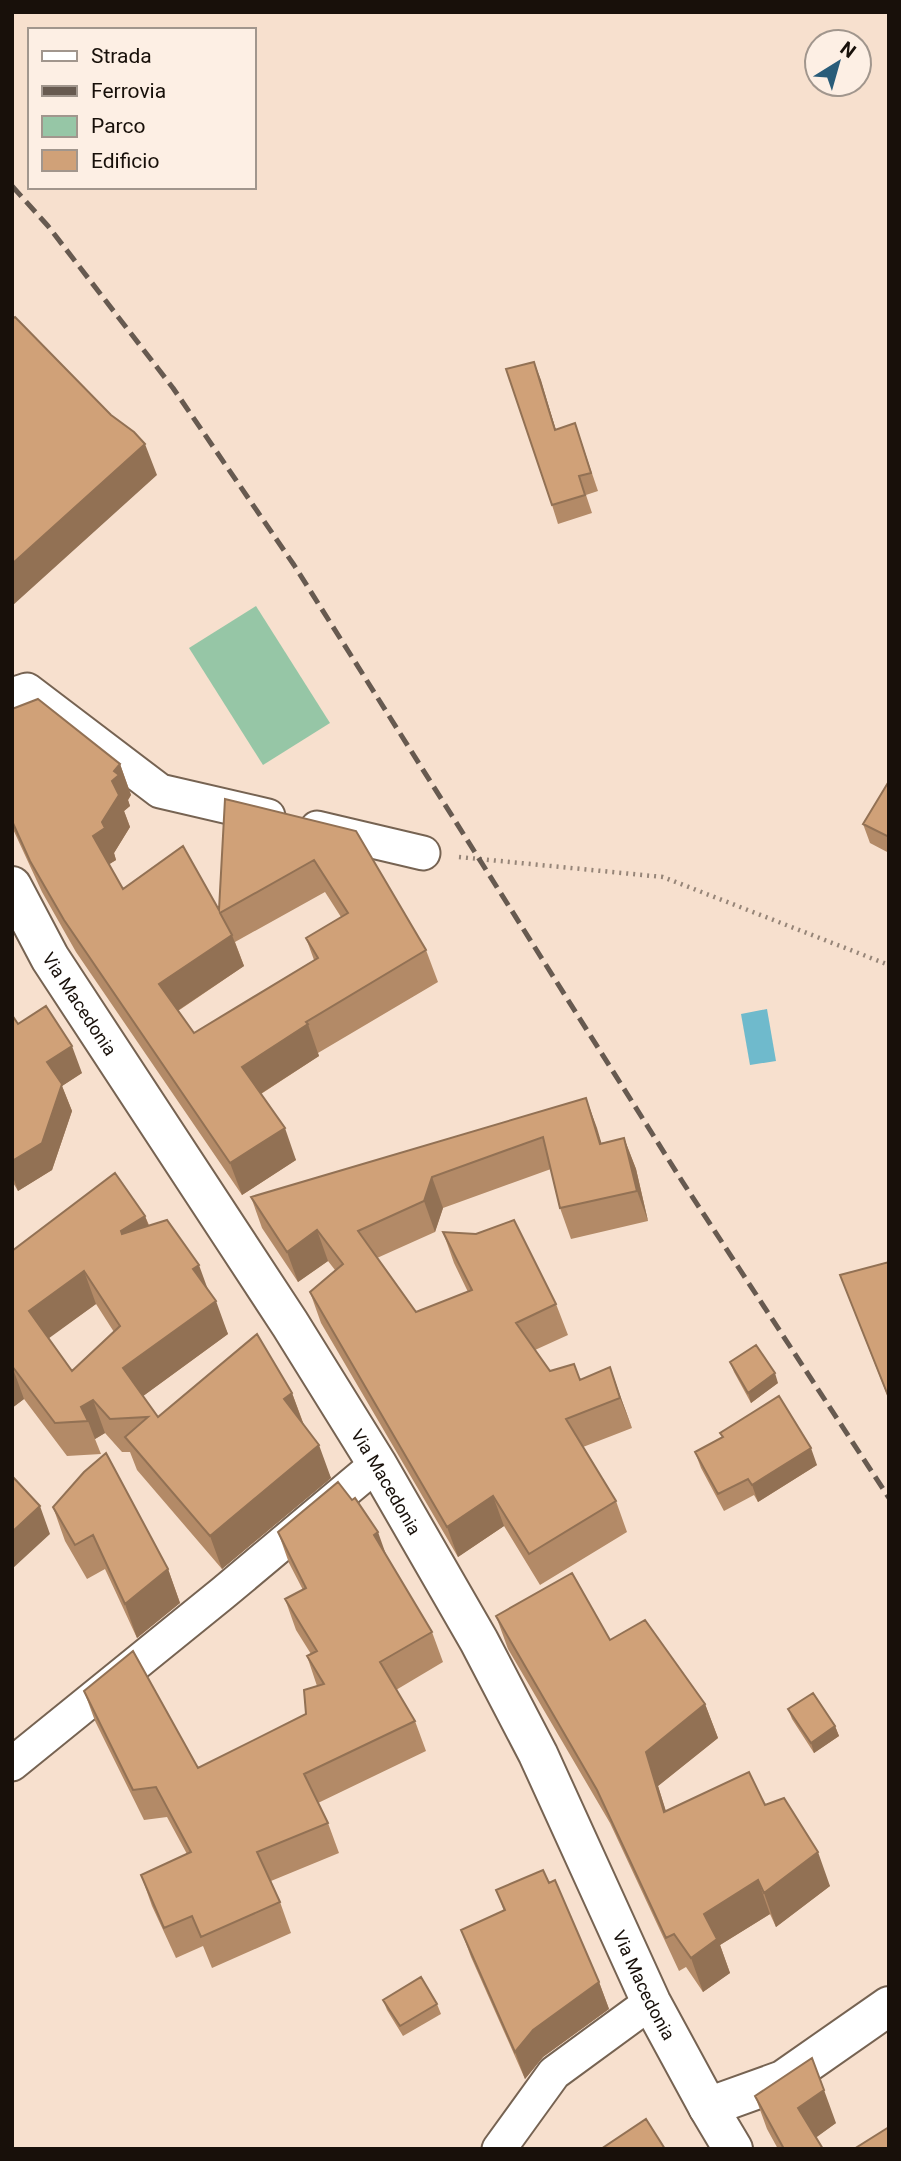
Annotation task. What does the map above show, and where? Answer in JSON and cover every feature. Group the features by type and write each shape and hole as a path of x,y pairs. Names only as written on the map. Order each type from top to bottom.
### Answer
{"main road":[{"name":"Via Macedonia","path":"12,886 50,958 290,1324 377,1464 479,1641 538,1754 651,2002 733,2149"},
{"path":"708,2107 783,2080 889,2006"}],"street":[{"path":"12,695 27,690 160,791 423,853"},
{"path":"12,1764 377,1464"},
{"path":"499,2149 554,2073 651,2002"}],"path":[{"path":"423,853 663,877 889,965"}],"green space":[{"path":"256,606 330,723 263,765 189,648"}],"water":[{"path":"767,1009 776,1061 750,1065 741,1014"}],"building":[{"path":"15,317 111,415 145,444 12,564 12,319"},
{"path":"534,362 555,430 575,423 591,473 579,476 585,495 552,505 506,369"},
{"path":"38,699 120,764 114,771 119,775 112,781 119,795 102,822 105,828 93,836 123,889 183,846 219,910 225,799 356,831 426,950 306,1022 308,1024 242,1067 285,1128 230,1163 64,920 30,861 12,821 12,709","holes":["314,860 348,913 306,938 318,958 194,1033 159,984 232,935 220,913"]},
{"path":"889,781 889,837 863,824"},
{"path":"46,1006 72,1046 47,1062 62,1084 42,1143 12,1161 12,1015 18,1024"},
{"path":"586,1098 600,1144 624,1138 637,1191 560,1208 543,1137 432,1177 424,1201 358,1231 416,1312 472,1290 443,1232 476,1234 514,1220 556,1304 516,1323 550,1371 574,1364 580,1380 610,1367 620,1398 566,1419 616,1501 529,1554 493,1496 447,1527 310,1292 343,1264 317,1230 287,1252 251,1197"},
{"path":"115,1173 145,1216 121,1231 122,1234 167,1220 199,1265 193,1269 216,1301 123,1368 158,1417 257,1334 292,1393 284,1399 319,1445 210,1536 125,1437 148,1417 110,1419 93,1400 81,1407 88,1421 55,1423 12,1366 12,1251","holes":["84,1271 120,1326 72,1371 29,1311"]},
{"path":"889,1262 889,1398 840,1275"},
{"path":"756,1345 775,1373 748,1393 730,1362"},
{"path":"779,1396 811,1448 752,1485 748,1479 718,1494 695,1452 723,1437 720,1433"},
{"path":"106,1453 168,1569 125,1604 93,1535 75,1545 53,1507 84,1472"},
{"path":"12,1476 40,1506 12,1532"},
{"path":"338,1482 352,1500 355,1498 378,1532 374,1535 432,1632 380,1662 415,1721 304,1774 328,1823 257,1852 280,1902 201,1937 192,1916 164,1928 141,1875 191,1852 156,1787 133,1790 84,1691 133,1651 198,1768 306,1714 304,1690 324,1684 307,1656 317,1651 285,1599 306,1588 278,1532"},
{"path":"572,1573 610,1640 645,1620 705,1704 646,1752 664,1812 749,1772 765,1805 784,1798 818,1852 764,1893 758,1880 704,1914 717,1939 691,1958 674,1934 666,1938 597,1790 496,1616"},
{"path":"813,1693 835,1726 811,1743 788,1709"},
{"path":"543,1870 549,1883 555,1880 599,1982 533,2030 515,2052 461,1930 505,1910 496,1890"},
{"path":"421,1977 437,2004 400,2026 383,2000"},
{"path":"812,2058 824,2090 798,2108 823,2149 784,2149 755,2096"},
{"path":"646,2119 665,2149 601,2149"},
{"path":"889,2127 889,2149 854,2149"}],"railway":[{"path":"12,186 48,226 173,388 294,565 682,1181 889,1498"}]}
